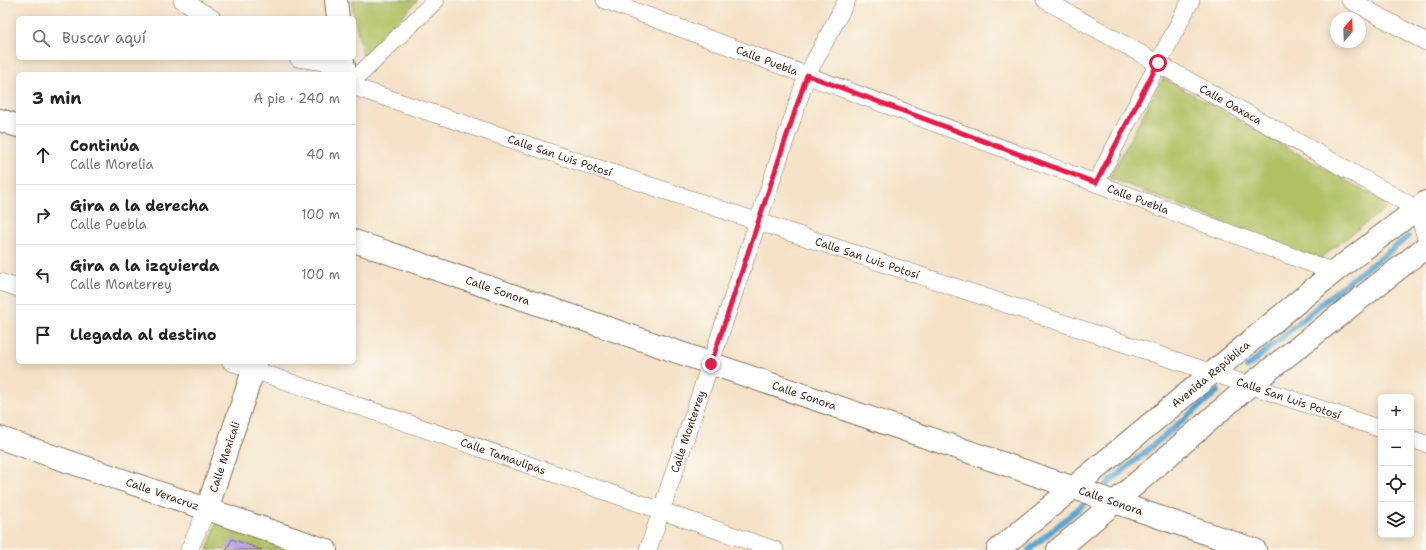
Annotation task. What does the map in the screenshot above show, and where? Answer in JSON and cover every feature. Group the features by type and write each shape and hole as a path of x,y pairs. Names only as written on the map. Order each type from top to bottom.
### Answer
{"street":[{"path":"182,0 209,16"},
{"path":"336,0 338,16"},
{"path":"307,60 346,69 436,0"},
{"name":"Calle Puebla","path":"605,0 1334,272"},
{"name":"Calle Monterrey","path":"648,550 807,75 847,0"},
{"name":"Calle Oaxaca","path":"1045,0 1158,63 1421,205"},
{"path":"1096,183 1191,0"},
{"path":"1350,0 1426,42"},
{"name":"Calle San Luis Potosí","path":"356,88 1378,428"},
{"path":"0,120 16,125"},
{"path":"1421,205 1426,238"},
{"name":"Avenida República","path":"998,550 1334,272 1421,205"},
{"name":"Calle Sonora","path":"356,242 1255,550"},
{"path":"1058,550 1250,385 1426,247"},
{"path":"0,282 16,287"},
{"name":"Calle Tamaulipas","path":"243,364 255,366 661,511 775,550"},
{"name":"Calle Mexicali","path":"189,550 207,509 255,366"},
{"name":"Calle Veracruz","path":"0,438 326,550"},
{"path":"1414,440 1426,444"}],"green space":[{"path":"353,0 418,0 363,56 356,24 356,16 354,16"},
{"path":"1163,78 1390,205 1319,259 1109,178"},
{"path":"218,519 307,550 207,550"}],"building":[{"path":"232,539 262,550 226,550"}],"waterway":[{"path":"1247,367 1340,288 1408,237"},
{"path":"1107,484 1218,391"},
{"path":"1029,550 1086,502"}],"route":[{"path":"711,364 807,75 1096,183 1158,63"}]}
